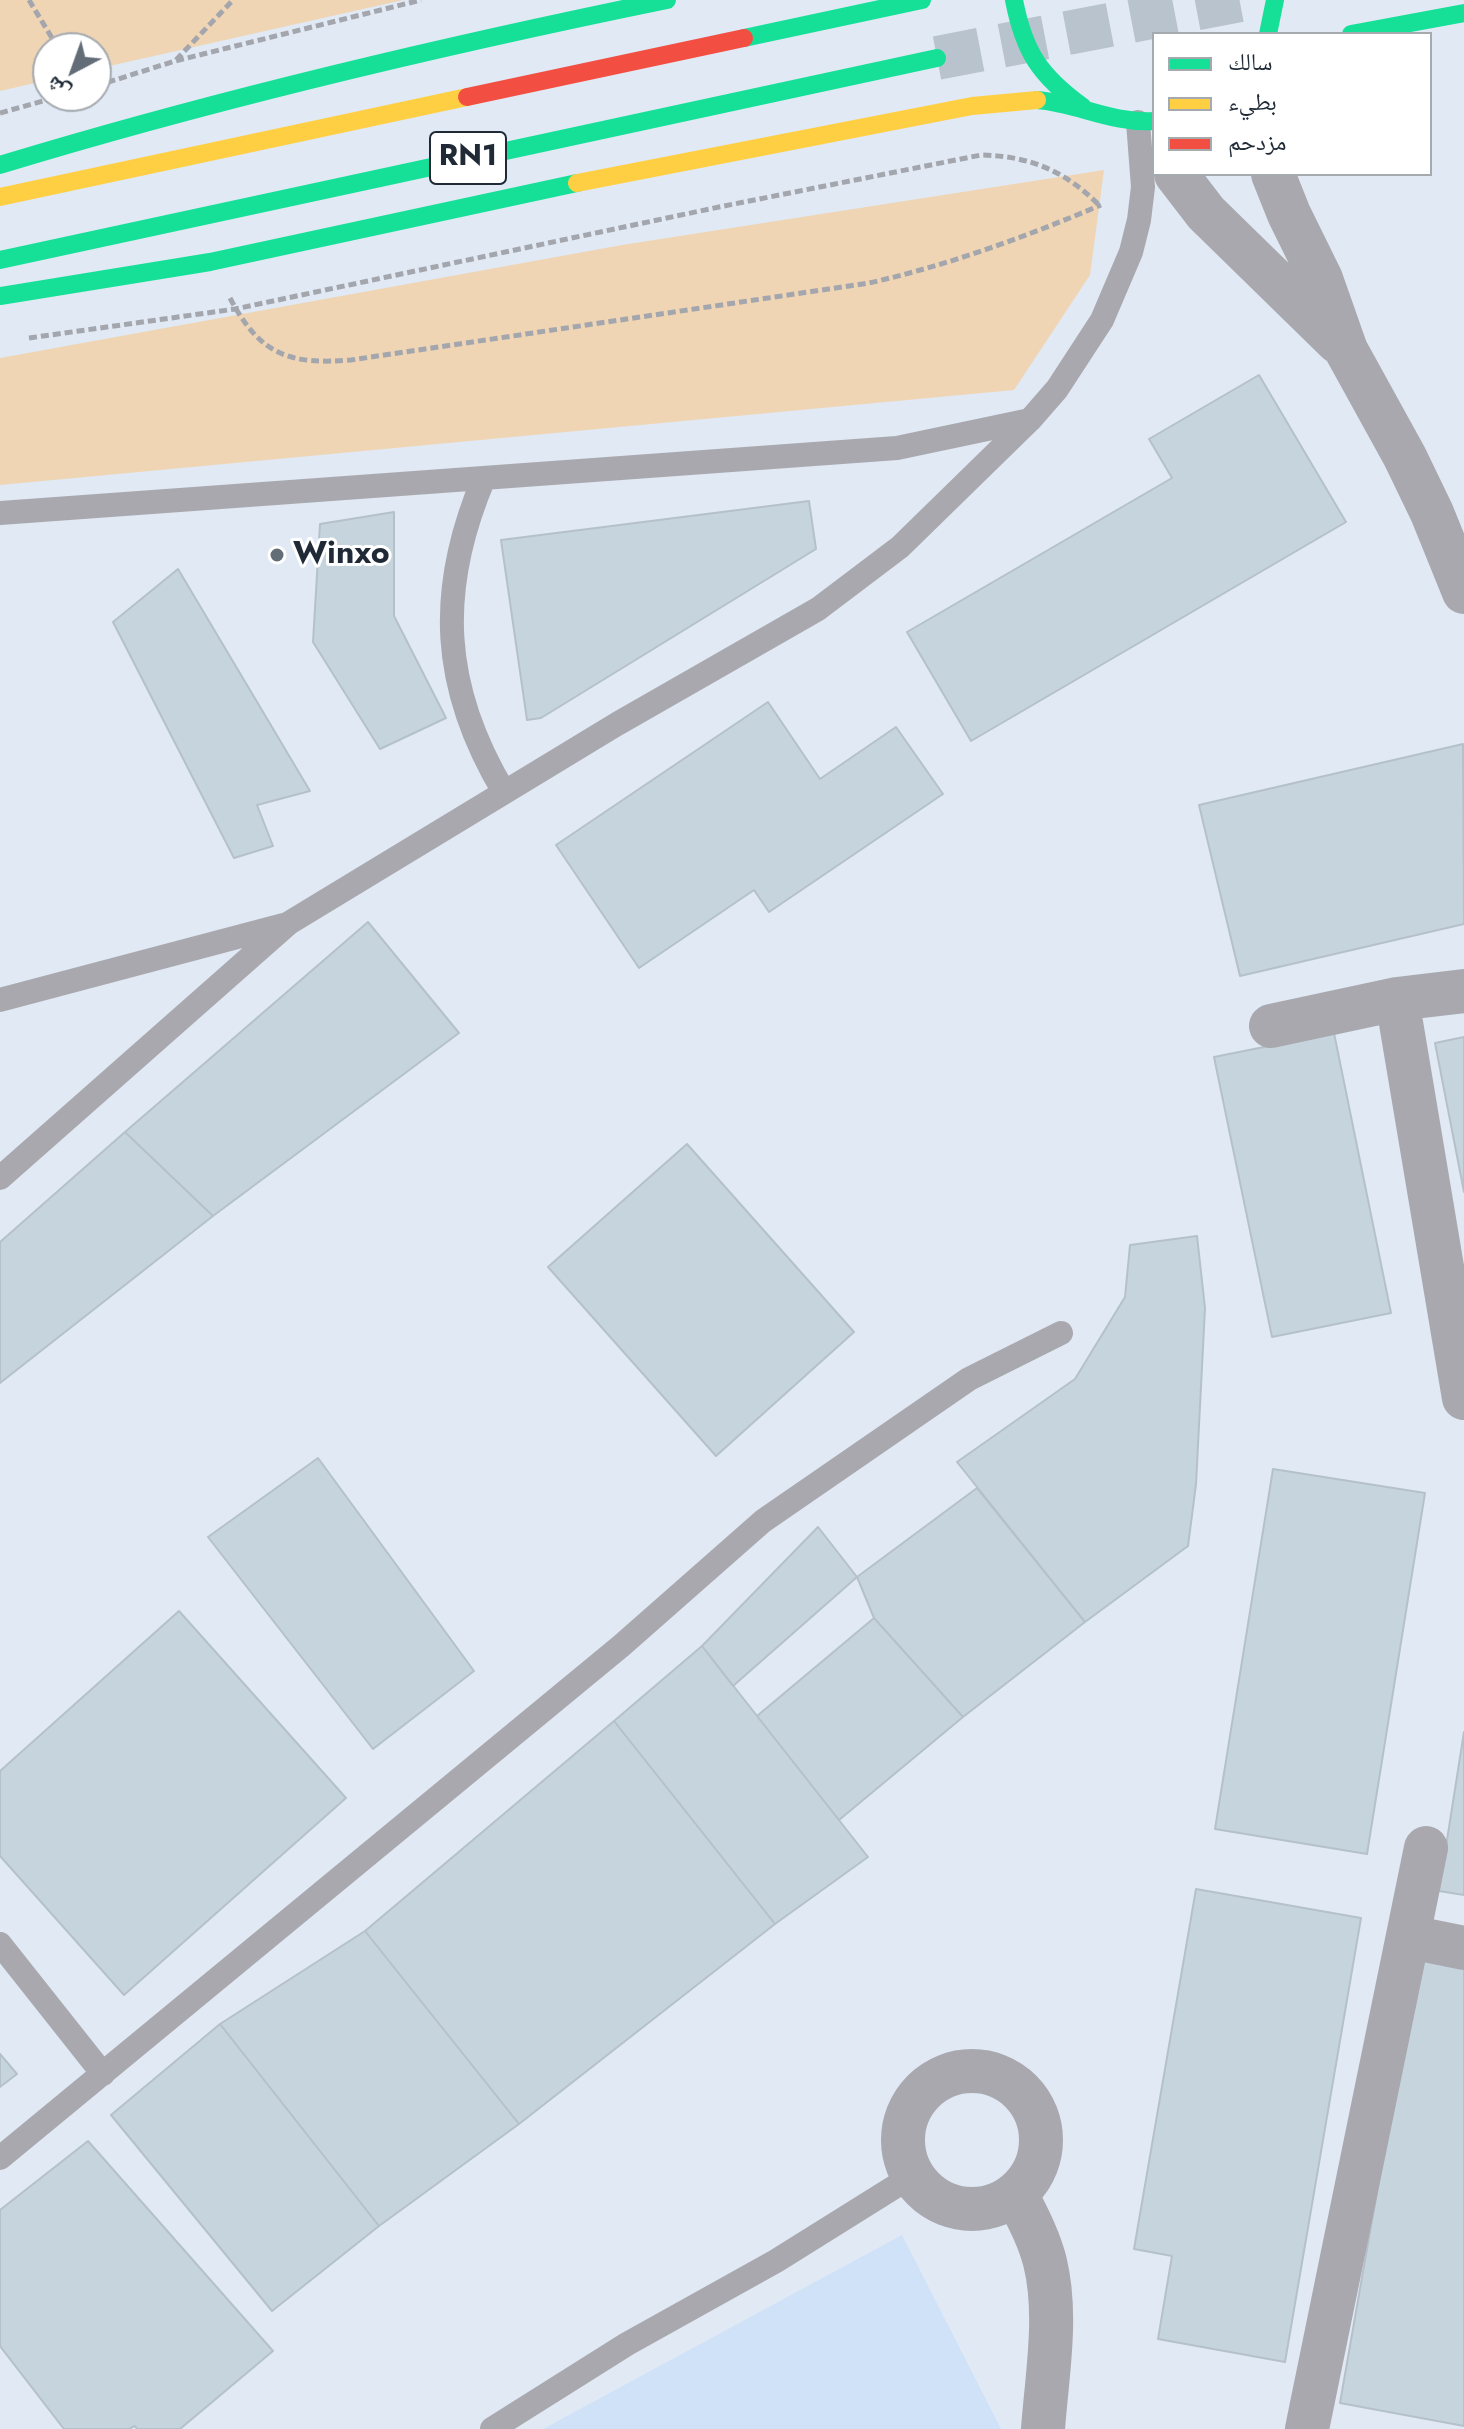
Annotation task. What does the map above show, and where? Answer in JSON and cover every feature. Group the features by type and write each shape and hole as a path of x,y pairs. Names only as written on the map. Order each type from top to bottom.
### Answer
{"main road":[{"path":"0,165 347,69 667,0"},
{"name":"RN1","path":"0,197 922,0"},
{"path":"1014,0 1019,31 1036,66 1057,89 1083,107"},
{"path":"1268,32 1275,0"},
{"path":"1362,32 1464,13"},
{"name":"RN1","path":"0,260 937,58"},
{"path":"0,296 210,262 603,178 972,106 1019,100 1051,101 1148,126"}],"street":[{"path":"1274,176 1321,279 1346,350 1405,457 1461,575"},
{"path":"1159,181 1206,213 1346,350"},
{"path":"1271,1026 1397,999 1464,991"},
{"path":"1397,999 1464,1398"},
{"path":"1307,2429 1426,1848"},
{"path":"1410,1937 1464,1948"},
{"path":"964,2071 984,2072 1018,2089 1031,2105 1039,2123 1041,2143 1038,2162 1029,2180 1016,2194 999,2205 960,2209 941,2202 925,2191 912,2176 902,2138 906,2119 915,2101 928,2087 945,2076 964,2071"},
{"path":"1016,2194 1045,2261 1051,2297 1043,2429"}],"lane":[{"path":"1148,126 1152,146"},
{"path":"0,1178 289,923 617,724 818,609 900,547 1030,420 1057,389 1102,320 1159,181"},
{"path":"0,513 897,448 1030,420"},
{"path":"484,478 460,546 453,583 452,632 460,692 470,727 485,761 504,792"},
{"path":"0,1000 289,923"},
{"path":"0,2158 621,1646 763,1521 969,1379 1061,1333"},
{"path":"0,1944 103,2074"},
{"path":"492,2429 627,2344 776,2261 912,2176"}],"path":[{"path":"29,0 48,32"},
{"path":"175,61 233,0"},
{"path":"112,81 175,61 421,0"},
{"path":"0,113 32,104"},
{"path":"16,340 235,309 981,155 1008,155 1034,161 1081,186 1099,205"},
{"path":"210,262 243,323 265,343 291,359 316,363 869,283 921,272 1021,239 1159,181"}],"shaded area":[{"path":"0,0 403,0 112,65 112,32 32,32 32,84 0,91"},
{"path":"1104,170 1090,275 1014,390 0,485 0,358 622,245"},
{"path":"902,2235 1001,2429 543,2429"}],"building":[{"path":"1259,375 1346,522 971,741 907,632 1172,478 1149,439"},
{"path":"809,501 816,549 541,718 527,720 501,540"},
{"path":"394,512 394,616 446,718 380,749 313,642 320,524"},
{"path":"178,569 310,791 257,805 273,846 234,858 113,622"},
{"path":"768,702 820,779 896,727 943,794 769,912 754,890 639,968 556,845"},
{"path":"1463,744 1464,924 1240,976 1199,805"},
{"path":"368,922 459,1033 213,1216 125,1132"},
{"path":"1334,1033 1391,1313 1272,1337 1214,1057"},
{"path":"1464,1037 1464,1192 1435,1043"},
{"path":"125,1132 213,1216 0,1383 0,1242"},
{"path":"687,1144 854,1332 716,1456 548,1267"},
{"path":"1197,1236 1205,1308 1196,1484 1188,1546 1085,1622 957,1462 1075,1379 1125,1297 1130,1245"},
{"path":"318,1458 474,1671 373,1749 208,1537"},
{"path":"1273,1469 1425,1493 1367,1854 1215,1829"},
{"path":"977,1488 1085,1622 963,1717 874,1618 857,1577"},
{"path":"818,1527 857,1577 733,1686 702,1646"},
{"path":"179,1611 346,1798 124,1995 0,1856 0,1771"},
{"path":"874,1618 963,1717 839,1820 757,1716"},
{"path":"702,1646 868,1857 775,1924 614,1721"},
{"path":"614,1721 775,1924 519,2124 365,1931"},
{"path":"1464,1732 1464,1895 1439,1891"},
{"path":"1196,1889 1361,1918 1285,2362 1158,2339 1172,2256 1134,2249"},
{"path":"365,1931 519,2124 379,2226 220,2024"},
{"path":"1418,1958 1464,1966 1464,2426 1340,2403"},
{"path":"220,2024 379,2226 272,2311 111,2115"},
{"path":"0,2054 17,2074 0,2087"},
{"path":"88,2141 273,2351 180,2429 137,2429 135,2426 129,2429 64,2429 0,2346 0,2210"}],"tunnel":[{"path":"937,58 1240,0"}],"traffic: fast":[{"path":"0,165 165,117 332,75 667,0"},
{"path":"744,38 922,0"},
{"path":"1014,0 1023,34 1036,61 1055,85 1083,107"},
{"path":"1268,32 1275,0"},
{"path":"1362,32 1464,13"},
{"path":"0,260 937,58"},
{"path":"1037,100 1124,119 1152,121"},
{"path":"0,296 210,262 577,183"}],"traffic: slow":[{"path":"0,197 467,97"},
{"path":"577,183 972,106 1037,100"}],"traffic: jam":[{"path":"467,97 744,38"}],"place":[{"name":"Winxo","path":"277,555"}]}
